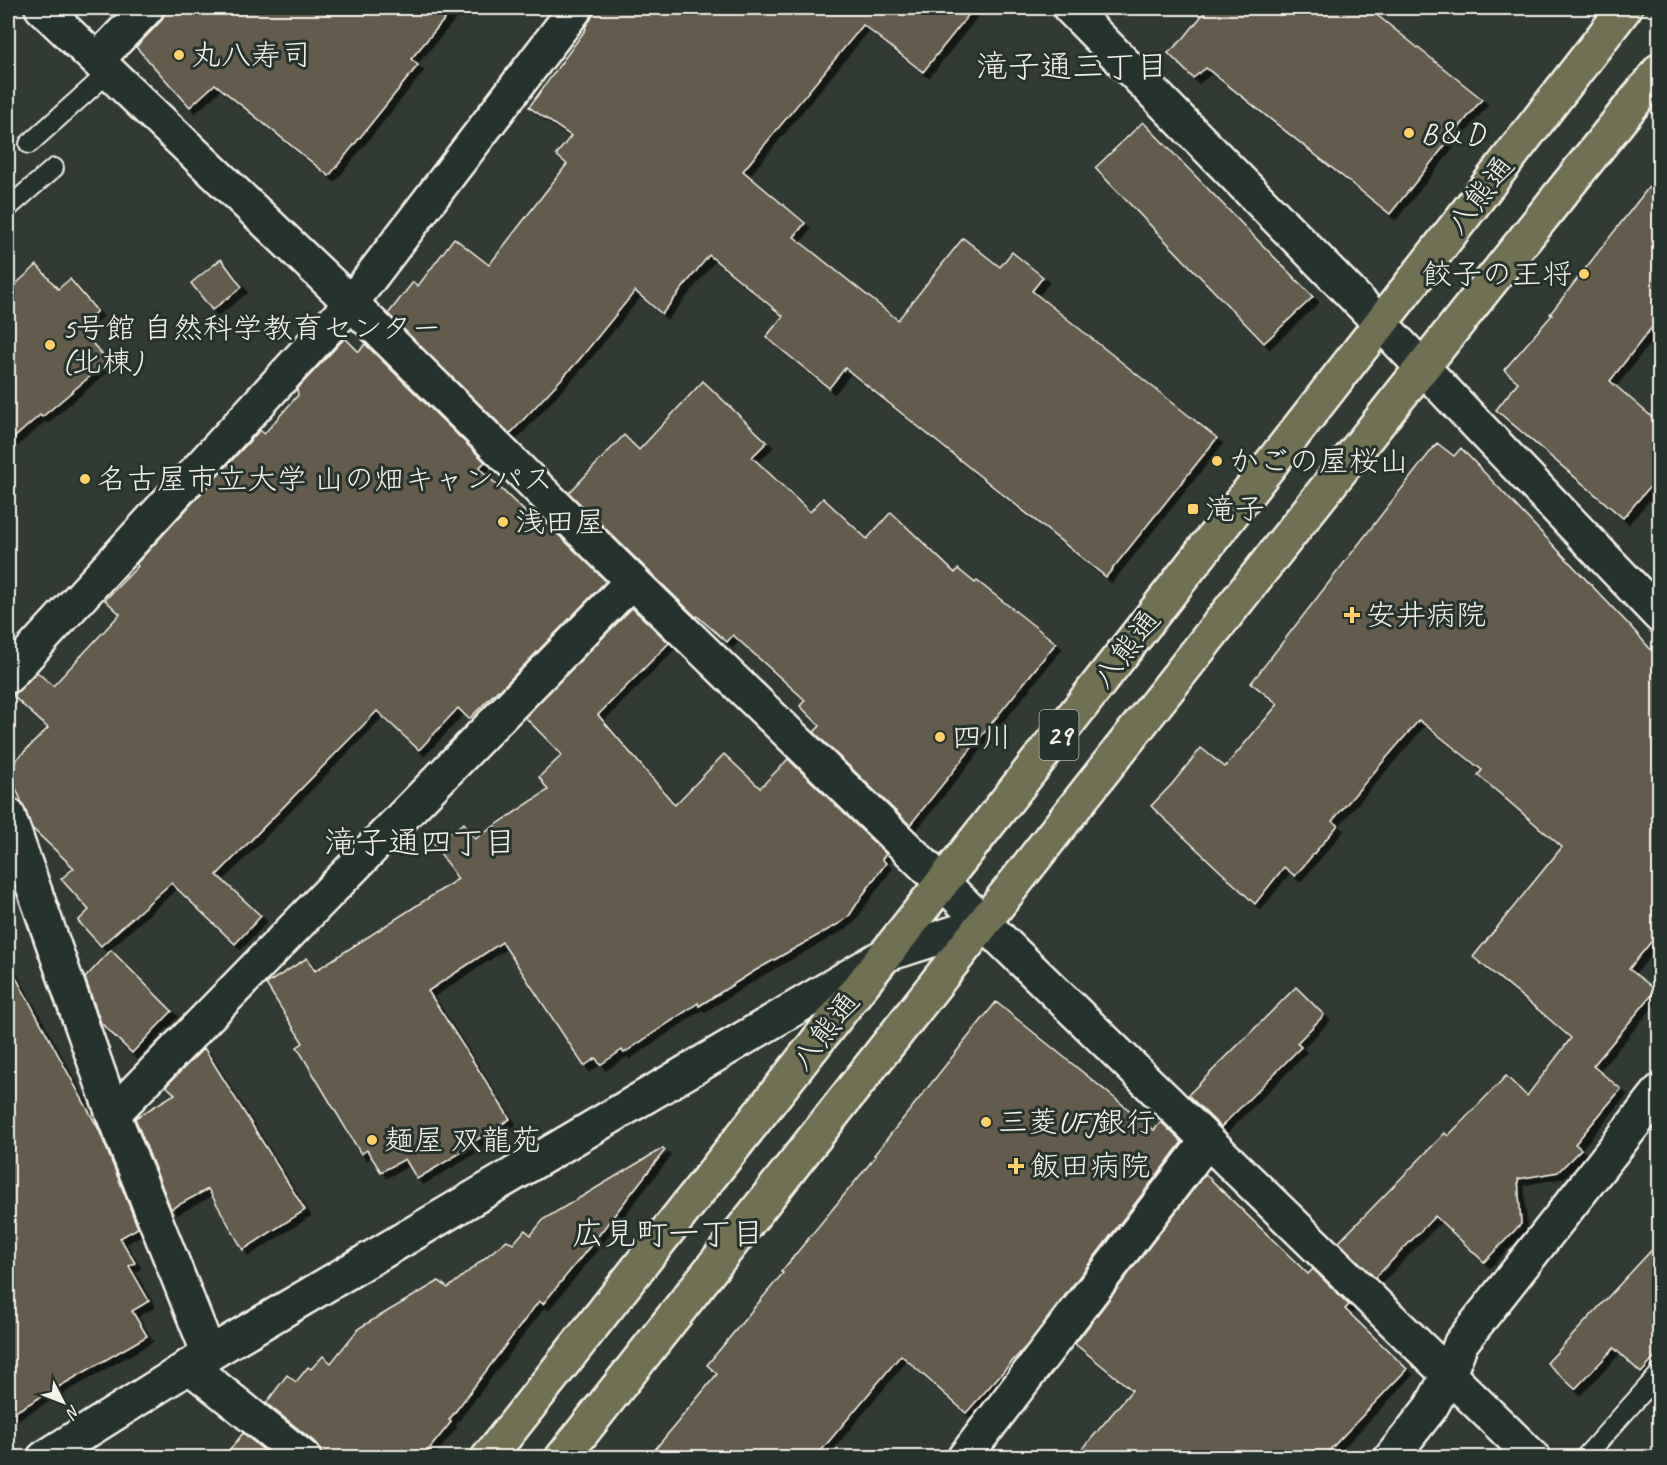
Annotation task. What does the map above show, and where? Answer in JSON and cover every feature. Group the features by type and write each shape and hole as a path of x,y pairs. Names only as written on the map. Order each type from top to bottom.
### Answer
{"main road":[{"name":"八熊通","path":"488,1458 943,883 1381,324 1625,8"},
{"name":"八熊通","path":"562,1458 1422,366 1659,70"}],"street":[{"path":"42,8 351,303 632,581 1534,1458"},
{"path":"103,66 147,8"},
{"path":"8,676 351,303 576,8"},
{"path":"1070,8 1422,366 1659,616"},
{"path":"113,1114 632,581"},
{"path":"8,815 199,1360 304,1458"},
{"path":"58,1452 199,1360 885,955 985,923"},
{"path":"1391,1458 1431,1407 1449,1374 1461,1342 1659,1091"},
{"path":"964,1458 1207,1141"}],"lane":[{"path":"29,144 103,66"},
{"path":"8,208 54,168"},
{"path":"1584,1458 1659,1373"}],"building":[{"path":"165,8 454,8 411,59 418,65 329,176 215,84 190,107 136,47 161,21"},
{"path":"594,8 974,8 923,72 863,25 743,171 805,223 794,237 898,320 963,238 1000,267 1012,252 1043,277 1032,291 1217,438 1106,577 845,368 829,388 766,337 783,316 709,255 662,314 635,291 579,360 510,434 388,314 413,282 418,286 454,238 489,265 567,164 556,155 571,136 529,107 586,29"},
{"path":"1208,8 1368,8 1482,99 1390,214 1206,68 1193,78 1168,53 1183,39"},
{"path":"1143,122 1313,297 1264,343 1095,168"},
{"path":"1659,174 1659,318 1610,381 1659,423 1659,476 1623,518 1496,410 1518,382 1504,370 1552,315 1550,314"},
{"path":"221,259 242,287 212,310 191,283"},
{"name":"5号館 自然科学教育センター (北棟)","path":"37,265 58,289 70,279 97,311 79,328 108,361 8,443 8,291"},
{"path":"345,338 359,352 365,344 485,462 479,468 539,525 543,520 606,581 469,719 458,708 419,750 377,711 217,875 261,916 235,944 171,883 101,946 78,921 89,910 61,879 74,868 32,828 8,768 48,728 13,696 37,672 53,686 120,614 105,600 260,430 264,434 298,395 297,389"},
{"path":"703,381 767,442 752,457 810,512 823,498 867,539 891,512 955,573 958,569 975,583 977,581 1056,643 910,825 814,732 820,726 800,706 805,700 733,635 727,642 696,617 569,493 624,435 639,450"},
{"path":"1437,443 1454,456 1461,448 1659,659 1659,932 1629,969 1656,990 1593,1066 1621,1089 1575,1144 1581,1149 1558,1172 1518,1179 1521,1224 1484,1262 1435,1216 1375,1278 1339,1242 1445,1133 1448,1136 1506,1076 1527,1096 1571,1038 1473,957 1562,847 1478,775 1482,770 1419,720 1332,821 1338,825 1295,876 1284,867 1255,904 1151,806 1201,748 1225,767 1278,704 1251,683"},
{"path":"632,608 669,643 598,715 675,805 724,754 760,788 788,759 886,854 882,859 886,863 849,916 842,922 756,970 699,1006 698,1003 624,1053 622,1050 600,1065 596,1058 584,1066 502,942 428,991 510,1119 473,1142 475,1144 417,1179 405,1159 381,1172 367,1150 361,1154 297,1047 303,1043 266,984 307,958 315,971 458,879 434,844 464,823 475,839 548,790 539,777 562,755 525,717"},
{"path":"111,950 172,1011 132,1053 101,1023 85,978"},
{"path":"8,963 99,1130 138,1228 120,1238 135,1263 129,1266 149,1301 132,1311 147,1336 8,1416"},
{"path":"1296,987 1324,1015 1297,1043 1301,1047 1221,1127 1188,1095"},
{"path":"996,1002 1154,1130 1161,1122 1182,1142 1027,1345 966,1413 901,1355 815,1458 648,1458 717,1374 707,1365 783,1273 781,1272 876,1156 874,1155"},
{"path":"204,1048 305,1210 243,1250 208,1189 171,1209 135,1118 175,1094 166,1086"},
{"path":"663,1148 665,1150 591,1245 543,1304 539,1301 422,1458 322,1458 316,1443 266,1403 287,1375 296,1382 308,1367 311,1369 323,1356 331,1363 359,1328 439,1281 448,1288 507,1240 513,1244 525,1230 531,1235 544,1219"},
{"path":"1205,1174 1308,1274 1313,1269 1349,1305 1345,1309 1407,1369 1322,1458 1075,1458 1132,1390 1075,1344"},
{"path":"1659,1242 1659,1353 1641,1373 1614,1348 1575,1389 1547,1363"},
{"path":"243,1433 273,1458 224,1458"}],"place":[{"name":"丸八寿司","path":"179,55"},
{"name":"B＆D","path":"1409,133"},
{"name":"餃子の王将","path":"1584,274"},
{"name":"5号館 自然科学教育センター (北棟)","path":"50,345"},
{"name":"かごの屋桜山","path":"1217,461"},
{"name":"名古屋市立大学 山の畑キャンパス","path":"85,479"},
{"name":"滝子","path":"1193,509"},
{"name":"浅田屋","path":"503,522"},
{"name":"安井病院","path":"1352,615"},
{"name":"四川","path":"940,737"},
{"name":"三菱UFJ銀行","path":"986,1122"},
{"name":"麺屋 双龍苑","path":"372,1140"},
{"name":"飯田病院","path":"1016,1166"}],"district":[{"name":"滝子通三丁目","path":"1072,66"},
{"name":"滝子通四丁目","path":"420,842"},
{"name":"広見町一丁目","path":"668,1233"}]}
